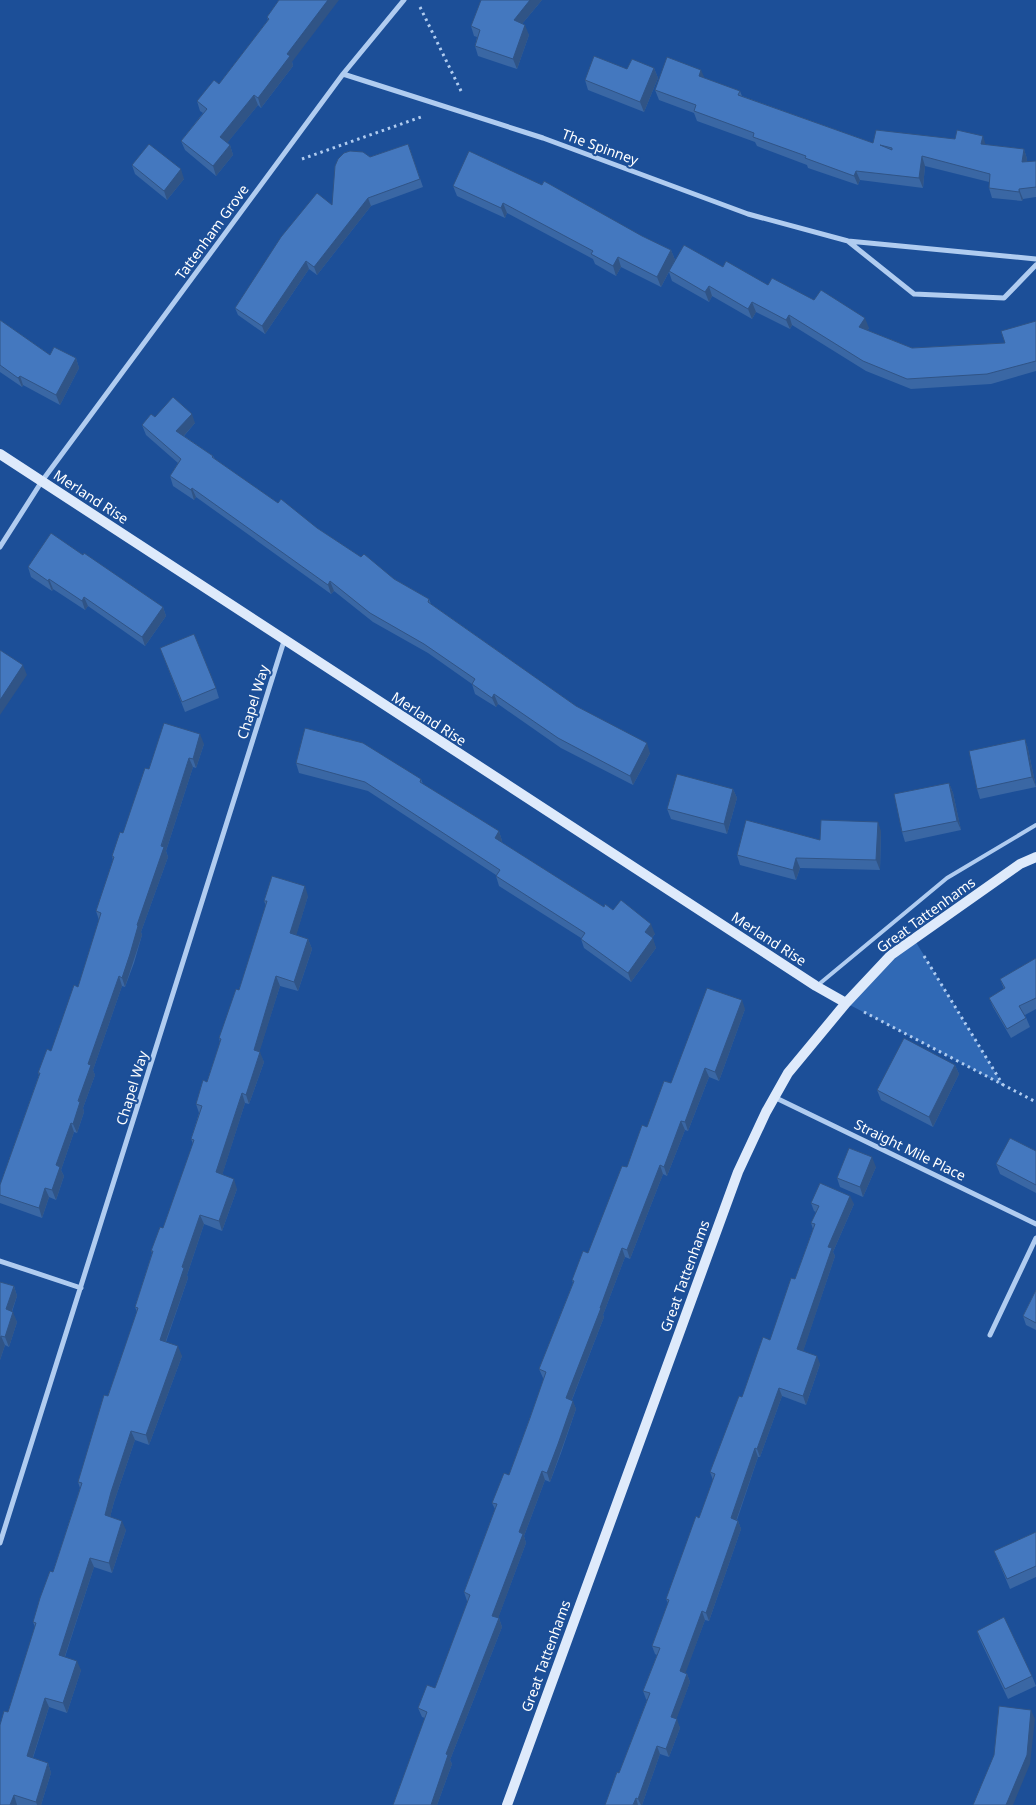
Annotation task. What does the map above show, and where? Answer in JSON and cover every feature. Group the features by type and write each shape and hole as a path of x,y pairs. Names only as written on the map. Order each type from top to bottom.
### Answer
{"main road":[{"name":"Merland Rise","path":"0,454 284,641 816,986 846,1003"},
{"name":"Great Tattenhams","path":"507,1805 734,1181 774,1097 788,1073 846,1003 891,955 1020,864 1036,857"}],"street":[{"name":"Tattenham Grove","path":"0,547 42,481 343,74 404,0"},
{"name":"The Spinney","path":"343,74 543,138 748,214 848,242 1036,259"},
{"name":"The Spinney","path":"848,242 914,294 1004,298 1036,265"},
{"name":"Chapel Way","path":"0,1543 284,641"},
{"name":"Straight Mile Place","path":"774,1097 1036,1224"},
{"path":"990,1335 1036,1238"},
{"path":"0,1261 81,1288"}],"lane":[{"path":"816,986 947,878 1036,825"}],"path":[{"path":"417,0 464,99"},
{"path":"272,170 448,108"},
{"path":"914,939 1003,1085"},
{"path":"846,1003 1036,1102"}],"shaded area":[{"path":"914,939 1003,1085 846,1003"}],"building":[{"path":"279,0 328,0 287,54 290,56 258,98 254,95 220,137 230,145 213,166 181,141 207,109 197,101 214,80 219,84 269,19 267,17"},
{"path":"481,0 530,0 514,20 525,25 513,59 475,46 480,30 471,26"},
{"path":"594,56 627,69 632,59 654,68 640,102 585,80"},
{"path":"667,57 701,70 699,76 740,91 738,95 873,143 876,130 955,139 957,130 983,136 981,144 1024,149 1022,162 1036,161 1036,187 1019,189 1019,192 989,188 990,174 922,156 919,178 856,171 854,176 753,137 754,133 694,111 696,105 655,90"},
{"path":"149,144 181,169 164,191 132,165"},
{"path":"408,144 420,179 368,198 314,267 306,261 262,326 235,308 281,237 317,193 332,205 335,166 338,159 344,153 350,151 363,152 370,157"},
{"path":"469,151 542,185 544,181 642,236 671,250 657,277 618,257 613,266 591,254 593,251 503,203 501,208 453,186"},
{"path":"684,245 723,267 726,261 768,285 772,278 814,300 821,290 865,318 859,327 912,348 1005,343 1001,331 1036,321 1036,361 987,374 907,379 863,361 789,315 786,320 752,302 748,309 709,286 705,292 669,271"},
{"path":"0,320 50,355 54,347 76,358 56,395 20,376 18,378 0,365"},
{"path":"173,397 192,414 176,431 278,503 281,499 317,528 361,557 364,554 394,579 429,599 428,602 576,706 647,743 630,776 558,738 494,694 492,698 472,684 475,679 424,644 370,613 330,581 328,585 192,488 191,490 170,476 181,459 142,425 151,414 155,417"},
{"path":"51,533 83,555 84,553 163,607 142,637 84,597 82,601 28,567"},
{"path":"194,634 216,688 182,702 160,648"},
{"path":"0,650 23,665 0,700"},
{"path":"164,723 200,734 193,759 189,758 161,846 164,847 137,925 122,978 119,976 88,1064 91,1065 78,1101 80,1102 56,1165 60,1167 52,1190 45,1188 39,1208 0,1195 0,1185 47,1049 51,1051 74,985 78,987 101,913 96,911 114,857 112,856 120,832 123,833 145,768 149,769"},
{"path":"305,728 363,743 421,779 420,782 499,831 495,838 604,907 605,904 613,910 621,900 651,924 645,932 653,938 628,973 581,939 585,933 496,876 500,870 365,782 296,763"},
{"path":"1025,739 1032,777 977,789 969,751"},
{"path":"677,774 733,789 724,824 667,809"},
{"path":"949,783 957,821 902,832 894,794"},
{"path":"746,820 820,840 821,820 878,822 876,860 796,858 793,870 737,855"},
{"path":"272,876 305,886 290,933 308,939 294,982 276,976 254,1050 260,1052 246,1095 242,1093 216,1172 234,1179 219,1221 200,1215 182,1267 184,1268 160,1340 178,1346 146,1435 131,1431 111,1492 105,1515 122,1521 109,1563 90,1558 59,1655 77,1661 63,1703 45,1698 27,1756 48,1763 36,1802 14,1795 10,1805 0,1805 0,1725 4,1711 8,1712 36,1623 33,1622 40,1598 50,1571 53,1572 82,1483 78,1482 104,1395 108,1396 138,1308 135,1307 153,1251 151,1251 160,1227 163,1228 194,1140 191,1139 202,1106 196,1104 203,1080 207,1082 221,1039 219,1038 236,989 239,990 267,901 264,901"},
{"path":"1036,958 1036,998 1019,1006 1026,1018 1007,1029 989,998 1005,988 1000,979"},
{"path":"707,988 742,1000 715,1072 705,1068 685,1122 681,1121 664,1167 660,1165 627,1250 622,1248 566,1398 573,1401 558,1444 547,1473 542,1471 519,1532 523,1534 492,1616 499,1618 446,1754 448,1755 431,1805 393,1805 427,1712 418,1708 427,1685 435,1688 470,1595 464,1592 497,1504 492,1503 504,1473 509,1475 530,1418 546,1372 539,1369 574,1281 572,1280 583,1251 588,1253 622,1166 627,1167 642,1125 647,1127 664,1081 671,1083"},
{"path":"904,1038 955,1065 929,1117 877,1090"},
{"path":"1010,1138 1036,1151 1036,1185 996,1164"},
{"path":"849,1148 872,1157 860,1187 837,1178"},
{"path":"820,1183 850,1196 828,1247 832,1248 797,1349 817,1356 803,1396 779,1388 757,1449 755,1448 731,1518 738,1521 706,1613 702,1611 680,1671 687,1674 671,1717 677,1719 666,1749 657,1746 638,1799 636,1798 633,1805 605,1805 650,1693 643,1691 660,1648 652,1646 669,1600 666,1599 696,1516 699,1518 715,1474 710,1472 739,1396 742,1397 763,1337 770,1340 791,1278 795,1279 815,1224 811,1223 819,1206 811,1203"},
{"path":"0,1282 14,1286 6,1309 13,1312 5,1337 1,1336 0,1340"},
{"path":"1036,1290 1036,1323 1023,1316"},
{"path":"1036,1532 1036,1566 1007,1579 994,1551"},
{"path":"1004,1617 1032,1676 1005,1689 977,1631"},
{"path":"999,1706 1031,1710 1027,1755 1006,1805 973,1805 994,1755"}]}
